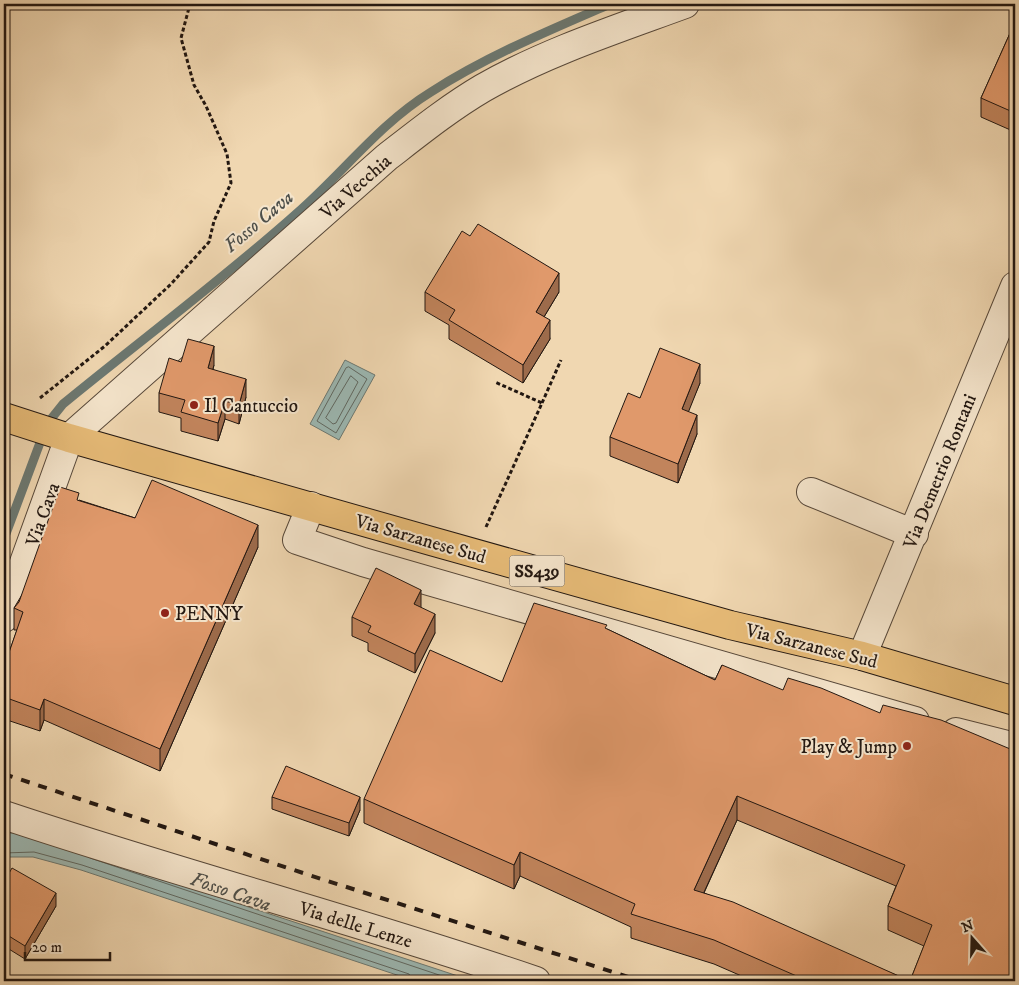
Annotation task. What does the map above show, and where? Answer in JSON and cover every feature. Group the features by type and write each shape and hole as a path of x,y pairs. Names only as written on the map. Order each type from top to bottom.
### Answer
{"main road":[{"name":"SS439","path":"18,422 65,436"},
{"name":"Via Sarzanese Sud","path":"65,436 730,625 862,656 1015,701"}],"street":[{"name":"Via Vecchia","path":"65,436 387,157 436,119 484,88 564,50 685,4"},
{"name":"Via Demetrio Rontani","path":"862,656 1015,286"},
{"name":"Via Cava","path":"4,618 65,436"},
{"path":"811,492 914,534"},
{"path":"311,506 296,540 852,704 1015,747"},
{"name":"Via delle Lenze","path":"4,815 104,848 468,958 536,981"}],"path":[{"path":"18,422 33,404 112,339 172,284 209,242 214,221 231,183 227,154 194,85 181,38 190,4"},
{"path":"474,553 560,360"},
{"path":"495,382 542,403"}],"water":[{"path":"345,360 375,375 339,440 310,424"},
{"path":"4,833 24,833 473,981 415,981 81,870 33,857 4,857"}],"building":[{"path":"1015,22 1015,113 981,98"},
{"path":"478,224 559,273 536,312 550,320 523,365 449,320 455,310 425,292 462,231 470,236"},
{"path":"188,339 214,346 208,368 246,379 239,405 225,401 218,423 181,412 185,400 159,393 169,358 181,362"},
{"path":"660,348 700,364 682,409 697,415 678,464 610,437 628,393 640,398"},
{"path":"152,480 258,525 160,749 44,699 40,710 4,697 4,667 23,612 14,608 19,602 60,487 79,493 77,500 135,518"},
{"path":"376,568 421,590 414,604 435,614 415,654 368,632 371,626 352,617"},
{"path":"534,603 607,625 605,628 715,680 722,665 783,690 788,678 821,688 880,713 883,705 941,720 1015,751 1015,981 910,981 808,981 714,940 631,914 635,904 520,852 514,865 364,799 430,650 502,682","holes":["737,796 905,865 888,906 932,925 910,981 733,902 694,890"]},
{"path":"286,766 360,797 349,823 272,797"},
{"path":"12,868 56,893 25,946 4,933 4,882"}],"waterway":[{"name":"Fosso Cava","path":"4,539 47,424 63,404 269,238 314,198 378,134 412,105 452,79 496,55 610,4"}],"railway":[{"path":"4,774 309,875 641,981"}],"place":[{"name":"Il Cantuccio","path":"194,405"},
{"name":"PENNY","path":"165,613"},
{"name":"Play & Jump","path":"907,746"}]}
